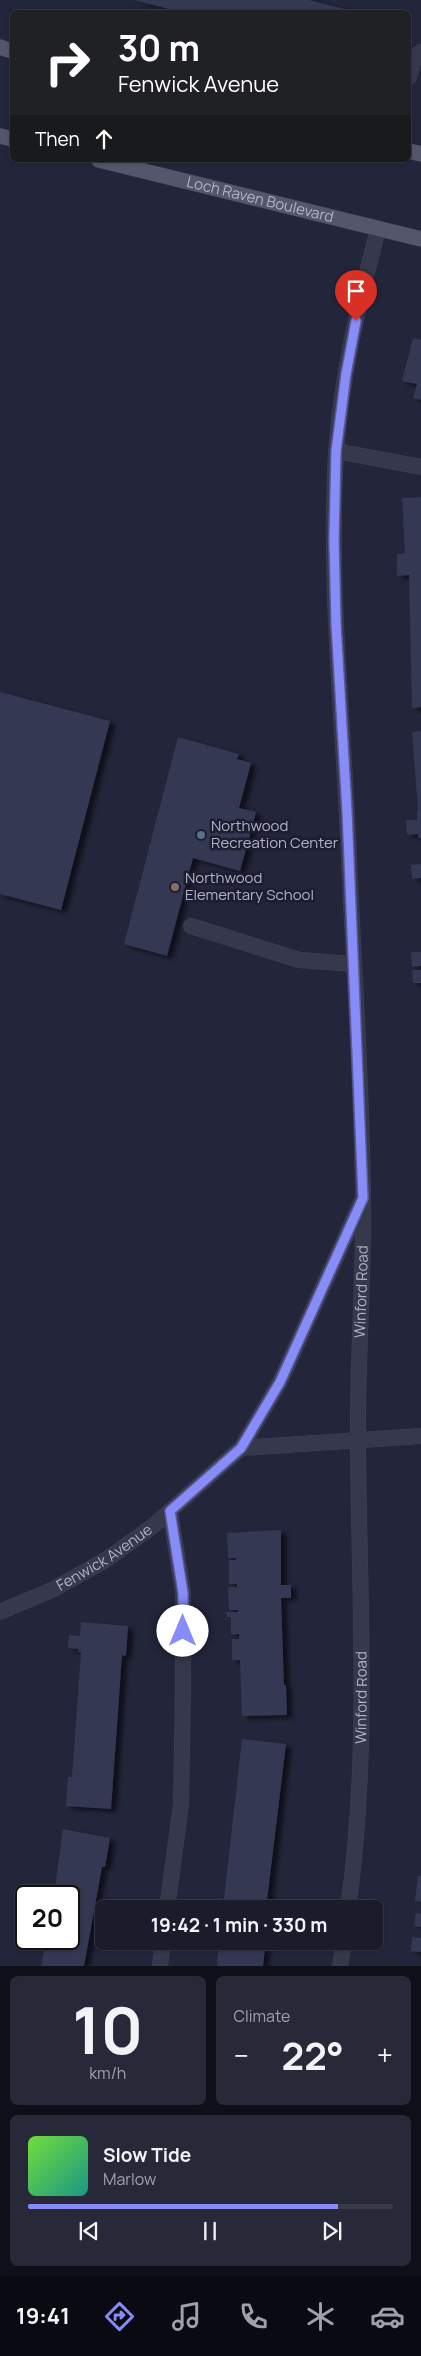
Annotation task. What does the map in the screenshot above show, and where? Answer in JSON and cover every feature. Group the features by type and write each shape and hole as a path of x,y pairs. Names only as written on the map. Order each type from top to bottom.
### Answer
{"main road":[{"name":"Loch Raven Boulevard","path":"107,162 421,240"}],"street":[{"path":"411,69 414,58 421,52"},
{"name":"Winford Road","path":"349,1900 362,1726 357,1439 363,1198 354,964 336,624 334,540 336,451 353,338 378,229"},
{"path":"336,451 421,467"},
{"path":"192,926 299,960 354,964"},
{"name":"Fenwick Avenue","path":"0,1612 54,1589 107,1559 153,1526 241,1448 280,1382 363,1198"},
{"path":"241,1448 421,1436"},
{"path":"168,1900 181,1804 183,1678 183,1593 170,1511"},
{"path":"160,1966 162,1950"},
{"path":"340,1966 343,1950"}],"building":[{"path":"134,0 309,0 348,10 172,10"},
{"path":"413,338 421,340 421,400 413,398 417,384 402,381"},
{"path":"421,497 421,707 412,708 409,575 397,576 397,554 405,553 402,498"},
{"path":"0,692 110,721 61,910 0,894"},
{"path":"421,731 421,838 418,838 418,834 407,835 406,820 417,820 418,810 412,732"},
{"name":"Northwood Recreation Center","path":"178,737 239,754 237,759 251,763 239,808 256,812 240,871 193,858 167,956 124,944"},
{"path":"421,864 421,878 412,879 411,865"},
{"path":"411,952 421,952 421,966 412,967"},
{"path":"412,970 421,970 421,983 413,983"},
{"path":"281,1530 281,1585 291,1585 291,1598 281,1598 287,1715 242,1716 240,1660 232,1660 232,1639 239,1639 239,1634 231,1635 231,1617 227,1617 226,1612 238,1612 238,1610 229,1610 228,1587 237,1587 237,1584 229,1584 229,1560 236,1560 236,1558 228,1558 227,1533"},
{"path":"81,1622 128,1626 126,1656 122,1655 111,1809 66,1806 68,1777 72,1777 81,1652 78,1652 79,1649 68,1648 69,1635 80,1636"},
{"path":"242,1739 286,1744 267,1900 217,1900 217,1898 224,1899"},
{"path":"63,1829 110,1838 105,1867 102,1867 95,1900 84,1966 41,1966 44,1950 80,1950 80,1885 55,1885"},
{"path":"418,1876 421,1876 421,1902 415,1901"},
{"path":"416,1913 421,1914 421,1927 414,1926"},
{"path":"412,1937 421,1938 421,1952 411,1951"},
{"path":"218,1950 265,1950 263,1966 217,1966"}],"place":[{"name":"Northwood Recreation Center","path":"201,835"},
{"name":"Northwood Elementary School","path":"175,887"}],"route":[{"path":"183,1631 183,1593 170,1511 241,1448 280,1382 363,1198 347,811 336,624 334,540 336,451 346,374 356,321"}]}
